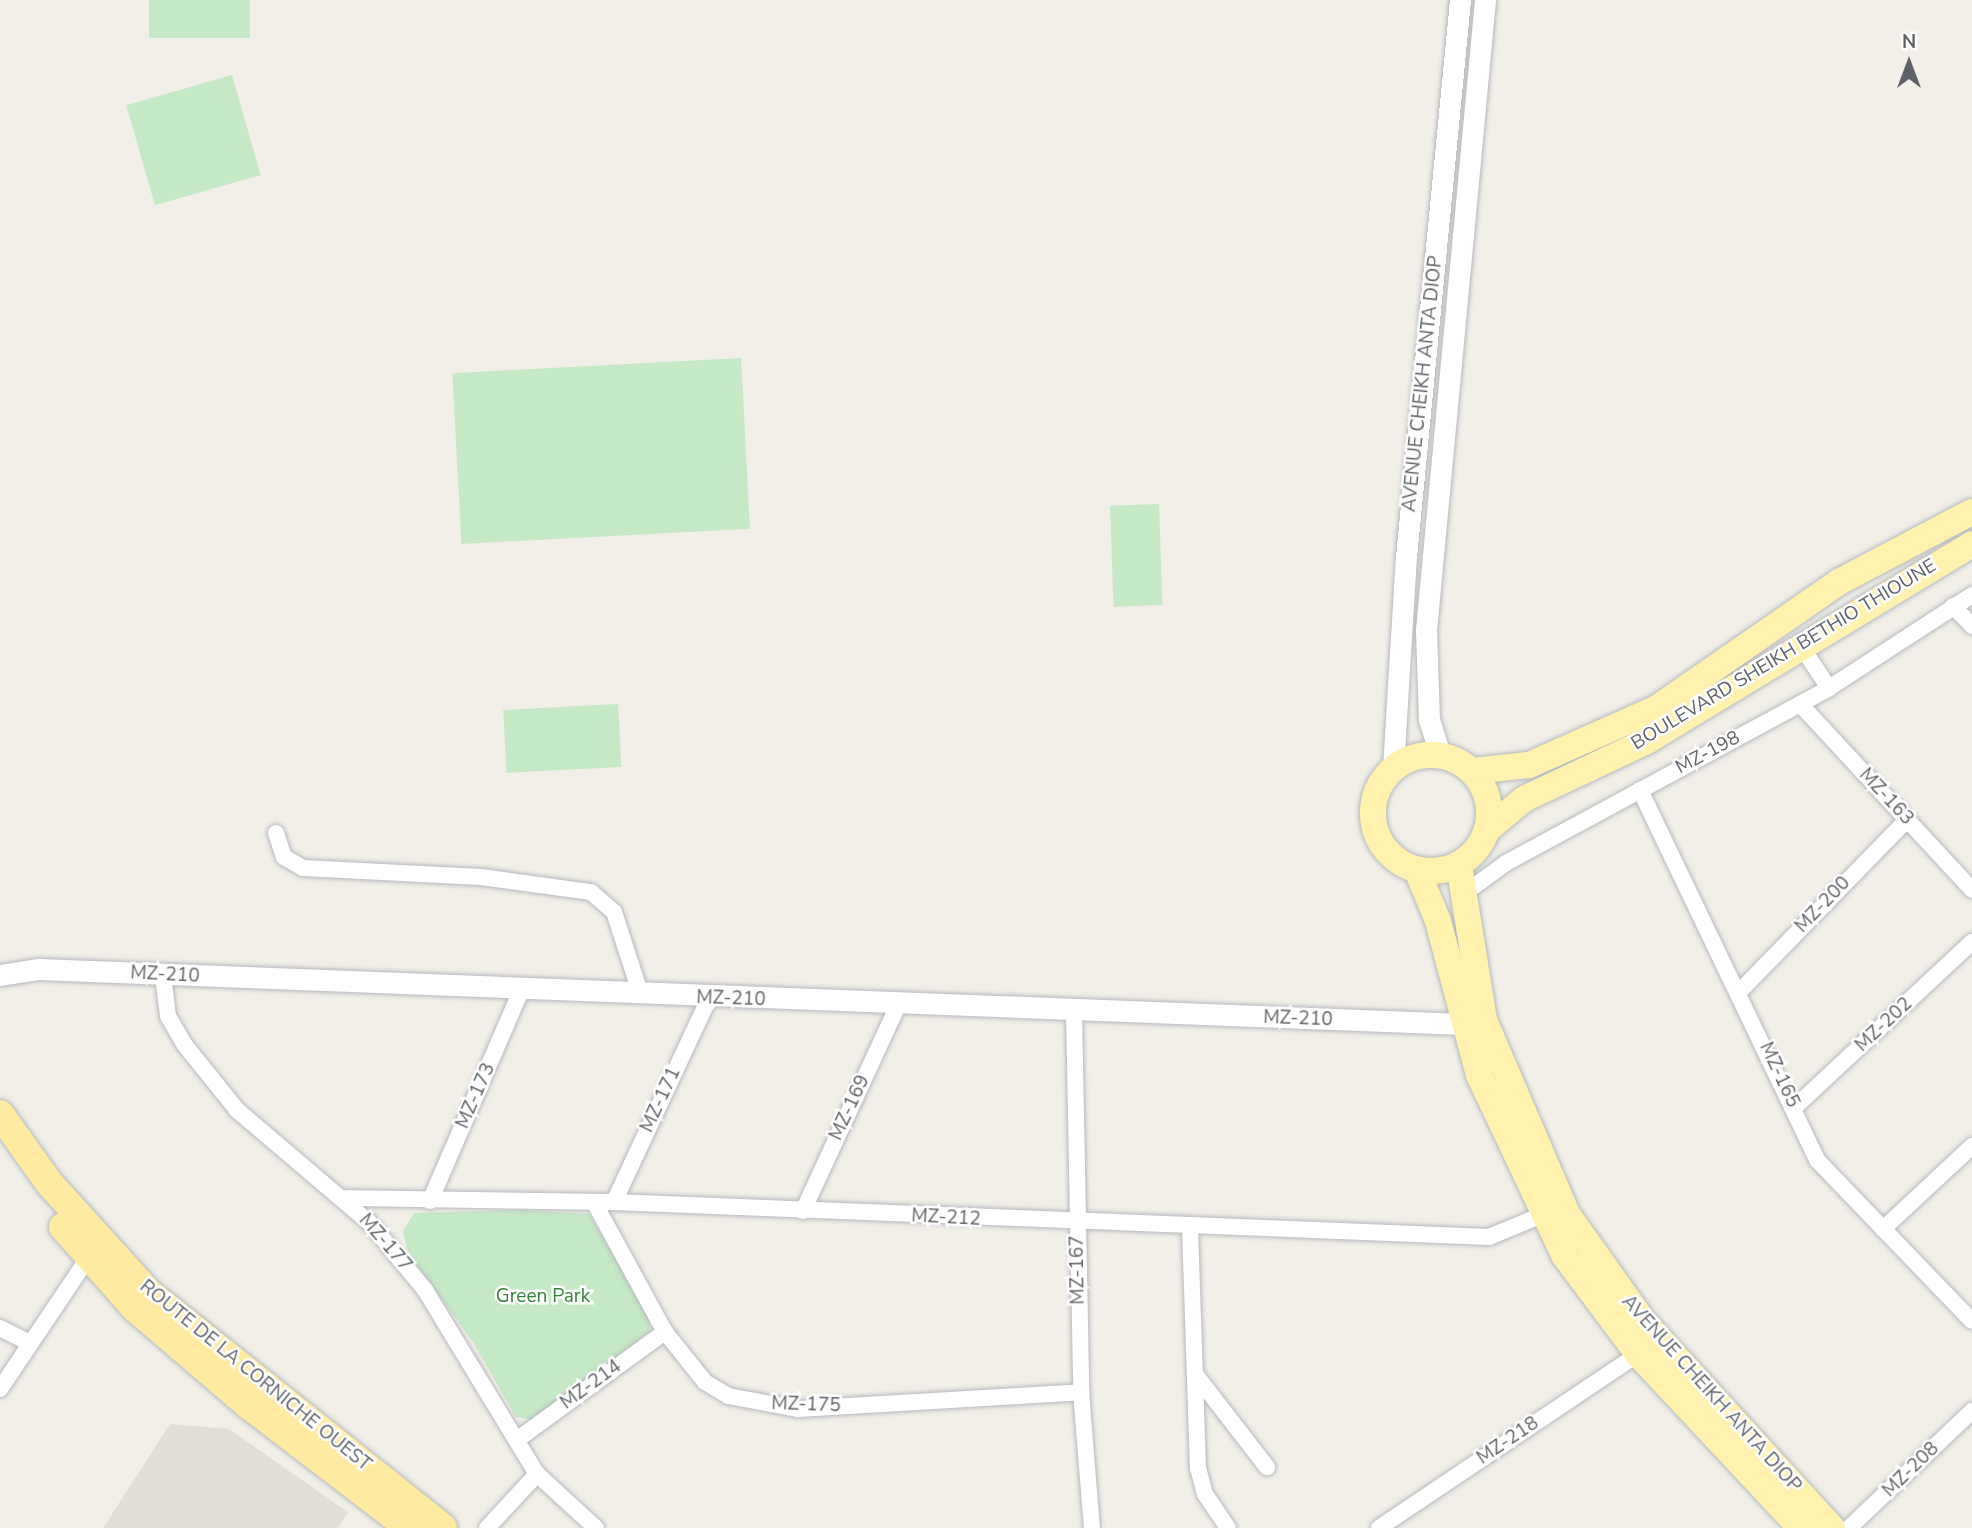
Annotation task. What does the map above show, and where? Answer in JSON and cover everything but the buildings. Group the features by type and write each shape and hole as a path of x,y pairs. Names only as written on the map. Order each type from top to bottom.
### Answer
{"highway":[{"name":"ROUTE DE LA CORNICHE OUEST","path":"0,1114 50,1184 149,1293 443,1528"},
{"name":"ROUTE DE LA CORNICHE OUEST","path":"0,1149 88,1258 247,1404 409,1528"}],"main road":[{"name":"BOULEVARD SHEIKH BETHIO THIOUNE","path":"1472,771 1529,765 1657,708 1839,582 1972,512"},
{"name":"BOULEVARD SHEIKH BETHIO THIOUNE","path":"1488,829 1524,799 1647,741 1972,544"},
{"path":"1440,755 1472,771 1488,798 1488,829 1459,865 1417,870 1386,851 1376,835 1374,799 1393,768 1440,755"},
{"name":"AVENUE CHEIKH ANTA DIOP","path":"1459,865 1461,896 1489,1037 1567,1214 1643,1321 1832,1528"},
{"name":"AVENUE CHEIKH ANTA DIOP","path":"1417,870 1441,932 1463,1024 1488,1099 1542,1214 1571,1266 1638,1354 1801,1528"}],"street":[{"name":"AVENUE CHEIKH ANTA DIOP","path":"1393,768 1406,557 1460,0"},
{"name":"AVENUE CHEIKH ANTA DIOP","path":"1440,755 1429,720 1426,630 1485,0"},
{"name":"MZ-198","path":"1461,896 1506,863 1829,688 1972,595"},
{"path":"1953,606 1972,626"},
{"path":"1801,646 1829,688"},
{"name":"MZ-163","path":"1800,704 1972,890"},
{"name":"MZ-165","path":"1640,790 1740,991 1795,1107 1816,1160 1972,1321"},
{"name":"MZ-200","path":"1740,991 1907,820"},
{"path":"276,833 284,857 303,867 481,877 591,892 614,912 641,995"},
{"name":"MZ-202","path":"1795,1107 1972,942"},
{"name":"MZ-210","path":"0,975 39,969 521,991 1463,1024"},
{"name":"MZ-177","path":"163,975 169,1016 179,1035 237,1110 345,1198 425,1290 537,1474 596,1528"},
{"name":"MZ-173","path":"430,1201 521,991"},
{"name":"MZ-171","path":"614,1202 709,998"},
{"name":"MZ-169","path":"803,1211 898,1005"},
{"name":"MZ-167","path":"1074,1011 1081,1392 1092,1528"},
{"path":"1883,1229 1972,1146"},
{"name":"MZ-212","path":"345,1198 614,1202 1077,1224 1489,1237 1542,1214"},
{"name":"MZ-175","path":"594,1202 665,1332 705,1382 728,1395 778,1407 1081,1392"},
{"path":"1191,1227 1200,1480 1228,1528"},
{"path":"0,1390 88,1258"},
{"path":"0,1328 29,1343"},
{"name":"MZ-214","path":"518,1439 665,1332"},
{"name":"MZ-218","path":"1379,1528 1638,1354"},
{"path":"1195,1374 1267,1466"},
{"name":"MZ-208","path":"1849,1528 1972,1411"},
{"path":"487,1528 537,1474"}],"shaded area":[{"path":"170,1424 229,1429 348,1512 338,1528 103,1528"}],"green space":[{"path":"149,0 250,0 250,38 149,38"},
{"path":"232,75 261,175 155,205 126,105"},
{"path":"741,358 750,529 461,544 452,373"},
{"path":"1159,504 1163,605 1114,607 1110,506"},
{"path":"618,704 621,767 506,773 503,710"},
{"name":"Green Park","path":"521,1210 589,1214 650,1317 649,1332 535,1420 516,1417 473,1342 408,1253 403,1231 414,1213"}]}
